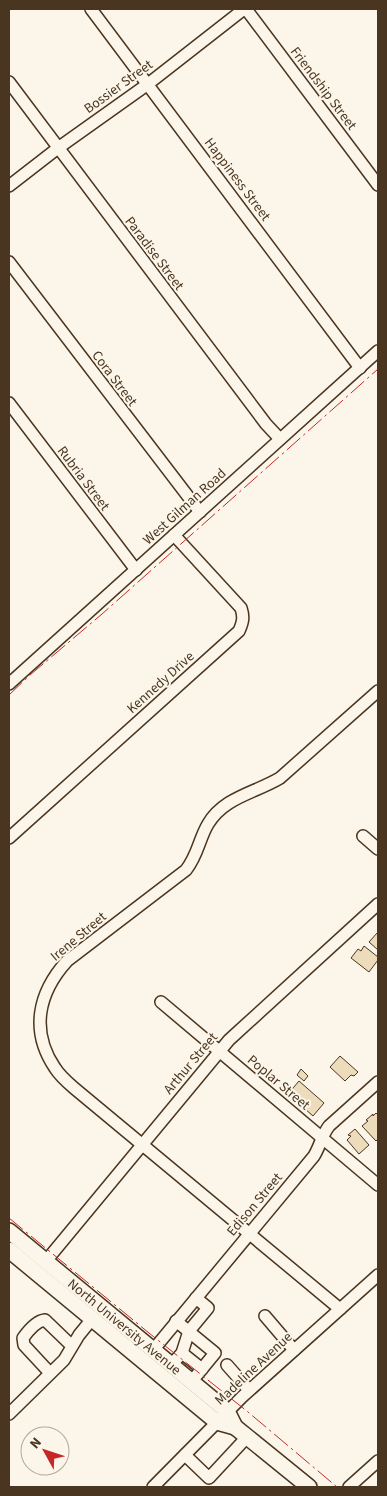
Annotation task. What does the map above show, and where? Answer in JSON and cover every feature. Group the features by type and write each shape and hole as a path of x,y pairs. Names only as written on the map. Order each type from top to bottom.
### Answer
{"main road":[{"name":"North University Avenue","path":"9,1231 101,1308 154,1349 177,1359 197,1375 228,1411 235,1427"},
{"name":"North University Avenue","path":"9,1250 217,1422 235,1427 309,1487"}],"street":[{"name":"Happiness Street","path":"91,9 360,368"},
{"name":"Bossier Street","path":"9,186 58,148 148,84 245,9"},
{"name":"Friendship Street","path":"245,9 378,185"},
{"name":"Paradise Street","path":"9,82 266,424 280,439"},
{"name":"Cora Street","path":"9,262 200,512"},
{"name":"West Gilman Road","path":"9,684 378,351"},
{"name":"Rubria Street","path":"9,404 136,570"},
{"name":"Kennedy Drive","path":"9,838 239,631 243,624 244,616 241,608 174,535"},
{"name":"Irene Street","path":"340,1309 74,1088 56,1070 48,1057 41,1033 40,1018 47,989 56,973 67,961 186,870 197,852 207,826 228,802 280,778 378,691"},
{"path":"363,836 378,849"},
{"name":"Arthur Street","path":"46,1261 142,1144 239,1031 378,904"},
{"name":"Poplar Street","path":"161,1002 378,1185"},
{"name":"Edison Street","path":"154,1349 314,1156 329,1126 378,1082"},
{"name":"Madeline Avenue","path":"153,1487 249,1390 378,1275"},
{"path":"177,1359 189,1331 208,1308 196,1298"},
{"path":"265,1316 294,1350"},
{"path":"9,1414 64,1360 92,1319"},
{"path":"50,1373 24,1345 23,1338 26,1334 38,1322 45,1320 72,1346"},
{"path":"176,1321 215,1353 197,1375"},
{"path":"227,1365 249,1390"},
{"path":"185,1454 209,1478 247,1437"},
{"path":"349,1487 378,1460"}],"building":[{"path":"378,932 378,950 369,942"},
{"path":"364,946 378,957 378,960 369,972 351,958 358,949 361,951"},
{"path":"340,1056 358,1072 354,1076 351,1075 345,1081 330,1067"},
{"path":"301,1069 308,1076 304,1081 297,1075"},
{"path":"299,1081 324,1103 313,1116 288,1094"},
{"path":"376,1113 378,1115 378,1139 376,1141 362,1126 368,1121 366,1120"},
{"path":"355,1129 369,1145 359,1154 347,1140 351,1136 348,1135"}],"power":[{"path":"9,695 378,369"},
{"path":"9,1218 248,1412 337,1487"}]}
